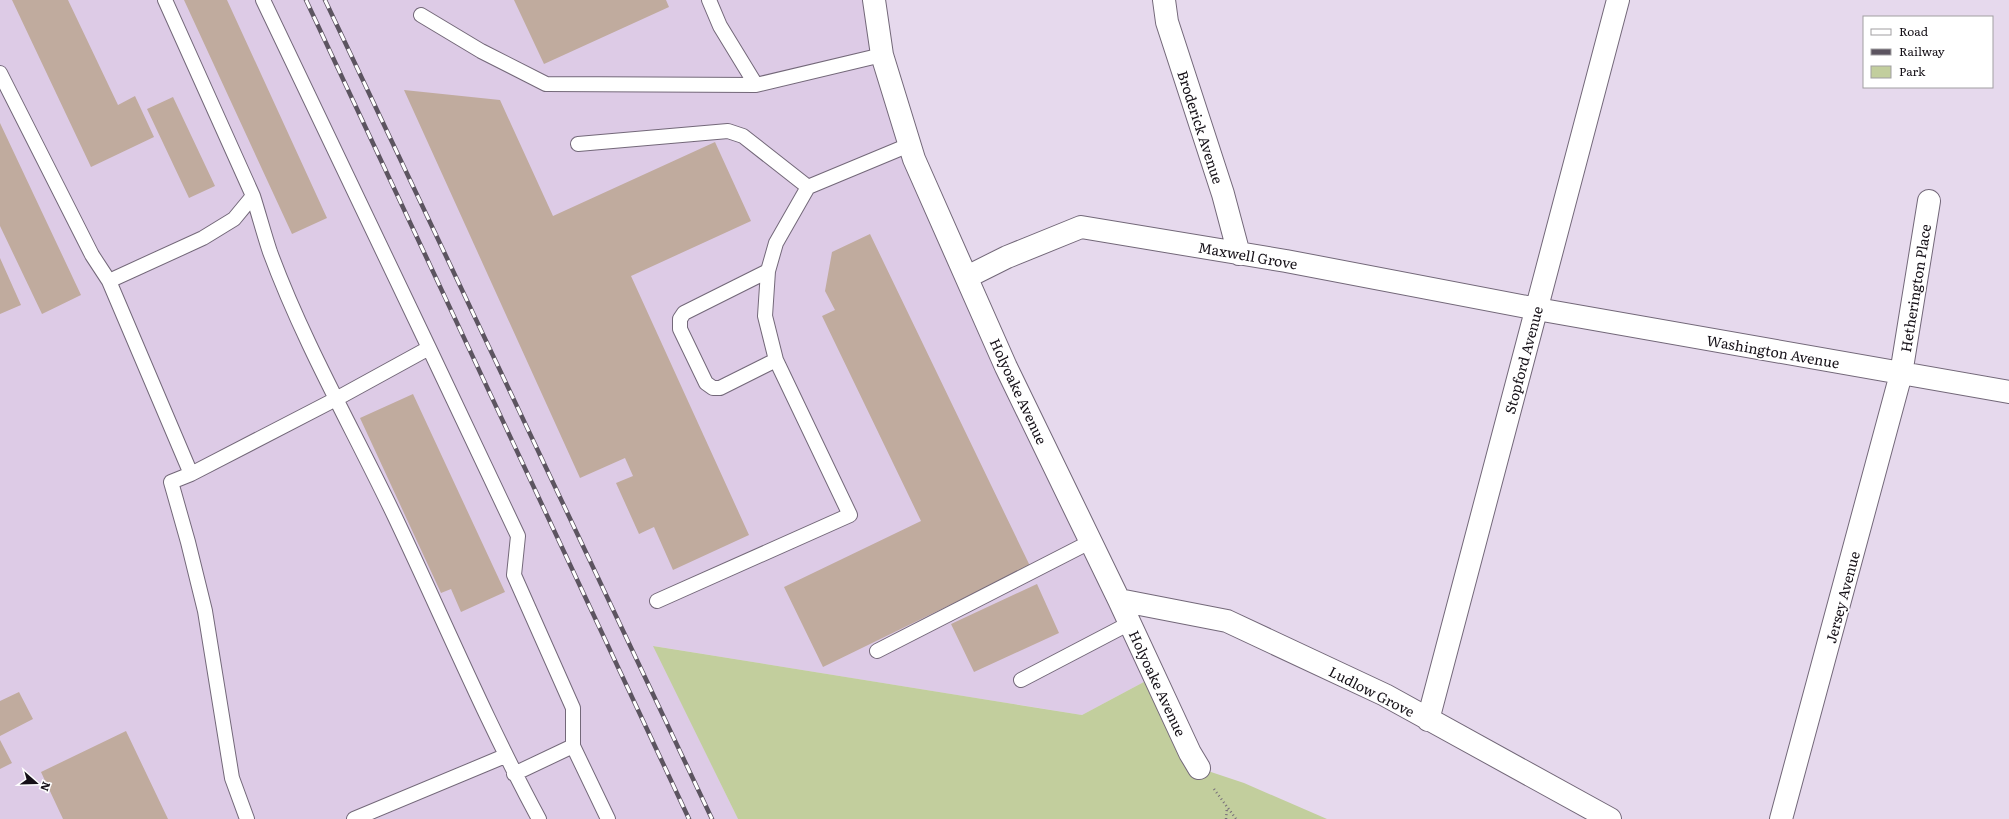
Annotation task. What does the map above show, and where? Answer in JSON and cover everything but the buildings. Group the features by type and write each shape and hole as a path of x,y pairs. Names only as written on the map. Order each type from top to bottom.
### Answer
{"street":[{"name":"Holyoake Avenue","path":"874,0 882,55 909,145 1006,367 1130,623 1190,753 1199,768"},
{"name":"Broderick Avenue","path":"1164,0 1167,22 1223,194 1239,254"},
{"name":"Stopford Avenue","path":"1428,720 1618,0"},
{"name":"Hetherington Place","path":"1901,374 1928,201"},
{"name":"Maxwell Grove","path":"967,277 1007,257 1081,227 1286,261 1537,309"},
{"name":"Washington Avenue","path":"1537,309 2009,392"},
{"name":"Jersey Avenue","path":"1781,819 1901,374"},
{"name":"Ludlow Grove","path":"1119,600 1227,621 1385,695 1610,819"}],"lane":[{"path":"165,0 253,196 270,252 285,288 336,399 395,516 505,756 539,819"},
{"path":"262,0 518,536 514,575 573,708 573,746 608,819"},
{"path":"709,0 720,26 756,85"},
{"path":"421,15 481,51 546,84 756,85 882,55"},
{"path":"0,73 92,255 109,281 191,474"},
{"path":"578,144 728,131 743,136 808,187"},
{"path":"657,601 850,515 776,360 765,316 768,271 776,243 808,187 909,145"},
{"path":"109,281 203,238 234,219 253,196"},
{"path":"768,271 684,312 680,320 680,329 706,383 713,388 720,388 776,360"},
{"path":"247,819 232,778 205,612 188,542 171,482 191,474 336,399 429,348"},
{"path":"877,651 1090,542"},
{"path":"1020,680 1130,623"},
{"path":"514,774 573,746"},
{"path":"354,819 505,756"}],"path":[{"path":"1199,768 1236,819"},
{"path":"1226,819 1227,807"}],"shaded area":[{"path":"0,0 874,0 897,107 1155,676 1082,715 654,646 738,819 0,819"}],"green space":[{"path":"653,646 1082,715 1155,676 1199,768 1244,783 1327,819 738,819"}],"railway":[{"path":"306,0 689,819"},
{"path":"325,0 712,819"}]}
